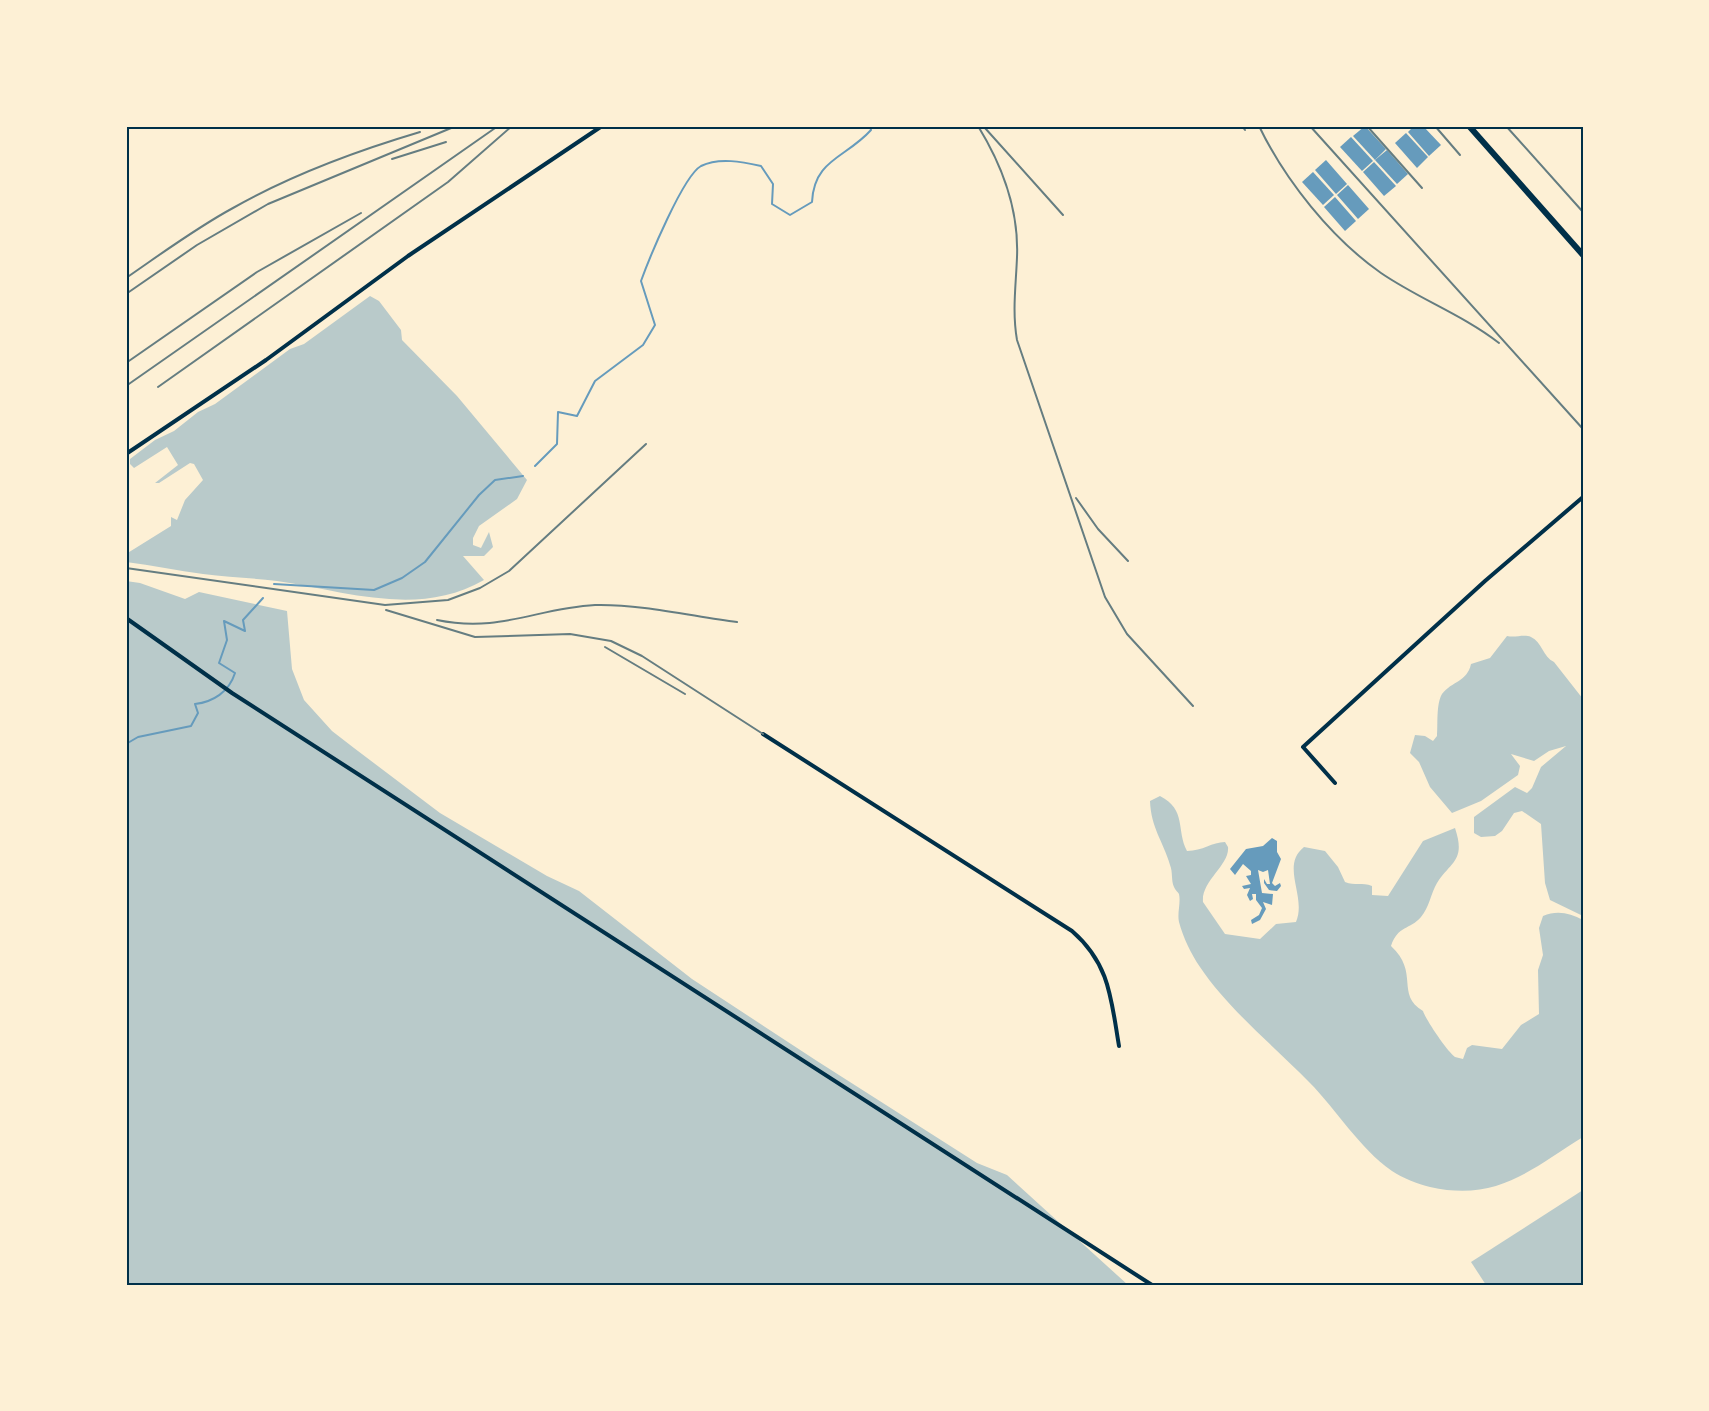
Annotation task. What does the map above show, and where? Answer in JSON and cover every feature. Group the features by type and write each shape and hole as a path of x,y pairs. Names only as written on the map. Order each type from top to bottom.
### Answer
{"main road":[{"path":"1468,126 1583,255"}],"street":[{"path":"126,454 266,360 408,256 602,126"},
{"path":"1335,783 1303,747 1485,581 1583,497"},
{"path":"126,618 232,693 1152,1285"},
{"path":"764,734 1072,931 1095,955 1105,975 1119,1046"}],"shaded area":[{"path":"370,296 379,301 401,330 402,340 457,396 527,480 517,499 479,526 473,538 473,545 481,548 489,532 493,547 484,556 463,556 484,580 459,591 434,598 382,599 277,581 203,574 126,562 126,554 171,526 171,517 177,520 185,500 203,480 194,464 190,463 159,483 155,483 178,465 167,447 134,468 130,464 130,459 155,440 174,431 198,412 215,404 290,349 304,344"},
{"path":"126,581 140,583 185,599 199,592 287,611 292,669 304,700 332,731 440,813 547,876 579,891 692,979 977,1163 1007,1175 1128,1285 126,1285"},
{"path":"1507,636 1528,636 1535,639 1547,657 1554,662 1583,699 1583,916 1550,900 1545,883 1541,824 1522,811 1514,813 1502,831 1495,836 1481,837 1474,833 1474,817 1515,787 1527,793 1532,788 1541,767 1566,746 1549,751 1534,761 1511,754 1520,766 1518,775 1481,801 1452,813 1430,787 1419,762 1410,753 1415,735 1425,736 1433,741 1437,736 1438,709 1442,694 1463,678 1471,664 1490,658"},
{"path":"1160,796 1178,814 1187,851 1225,842 1228,847 1225,860 1206,887 1203,902 1225,934 1260,939 1276,924 1296,922 1299,902 1294,863 1304,847 1325,851 1338,867 1345,882 1372,886 1372,895 1388,896 1423,841 1455,828 1459,847 1455,860 1437,883 1424,913 1417,921 1397,934 1391,946 1404,965 1410,997 1423,1011 1437,1035 1455,1057 1463,1059 1467,1048 1472,1045 1502,1049 1521,1025 1539,1014 1538,970 1543,955 1539,928 1543,916 1563,913 1583,920 1583,1137 1512,1180 1475,1190 1454,1191 1425,1186 1400,1176 1380,1162 1309,1082 1224,998 1197,962 1181,928 1179,894 1173,885 1171,868 1151,811 1150,801"},
{"path":"1583,1190 1583,1285 1486,1285 1471,1262"}],"water":[{"path":"1365,126 1386,149 1375,160 1353,136"},
{"path":"1414,126 1423,126 1441,145 1429,156 1408,132"},
{"path":"1406,133 1428,157 1417,168 1395,143"},
{"path":"1351,137 1373,161 1362,171 1340,147"},
{"path":"1387,150 1408,174 1397,184 1375,160"},
{"path":"1326,160 1347,184 1336,194 1315,170"},
{"path":"1374,162 1396,186 1384,196 1363,172"},
{"path":"1313,172 1334,195 1323,205 1302,182"},
{"path":"1348,185 1369,209 1358,219 1337,195"},
{"path":"1335,197 1356,221 1345,231 1324,207"},
{"path":"1272,838 1277,841 1277,852 1281,859 1272,883 1275,886 1280,883 1281,886 1277,891 1269,890 1264,883 1264,879 1267,884 1270,884 1268,870 1263,872 1258,870 1262,893 1273,894 1272,905 1263,902 1266,909 1260,920 1252,924 1251,920 1259,915 1262,908 1256,900 1256,894 1252,894 1253,899 1250,901 1247,895 1250,888 1244,889 1242,886 1251,884 1246,876 1251,875 1251,871 1243,864 1235,875 1230,869 1246,849 1263,846"}],"waterway":[{"path":"535,466 557,444 558,412 577,416 595,381 643,345 655,325 641,281 667,219 694,173 708,163 723,161 761,166 773,184 772,204 790,215 812,202 814,188 825,168 871,130 870,126"},
{"path":"274,584 374,590 402,578 425,562 479,495 495,480 523,476"},
{"path":"126,744 138,737 191,726 198,713 195,704 220,695 229,686 235,673 219,663 227,640 224,621 245,631 243,620 263,598"}],"railway":[{"path":"126,294 197,245 268,204 456,126"},
{"path":"126,386 498,126"},
{"path":"158,387 448,182 512,126"},
{"path":"978,126 1001,172 1012,205 1017,239 1015,308 1017,340 1105,597 1127,634 1193,706"},
{"path":"1242,126 1245,130"},
{"path":"1259,126 1296,187 1344,243 1381,273 1471,324 1499,343"},
{"path":"1310,126 1583,429"},
{"path":"1367,126 1422,188"},
{"path":"1435,126 1460,155"},
{"path":"1506,126 1583,212"},
{"path":"985,128 1063,215"},
{"path":"126,278 206,224 255,196 324,165 420,132"},
{"path":"392,159 446,142"},
{"path":"126,363 257,272 361,213"},
{"path":"126,568 385,605 448,600 480,588 509,571 646,444"},
{"path":"1076,498 1098,529 1128,561"},
{"path":"437,620 480,624 574,607 613,605 737,622"},
{"path":"386,610 475,637 570,634 611,641 642,656 763,734"},
{"path":"605,647 685,694"}]}
